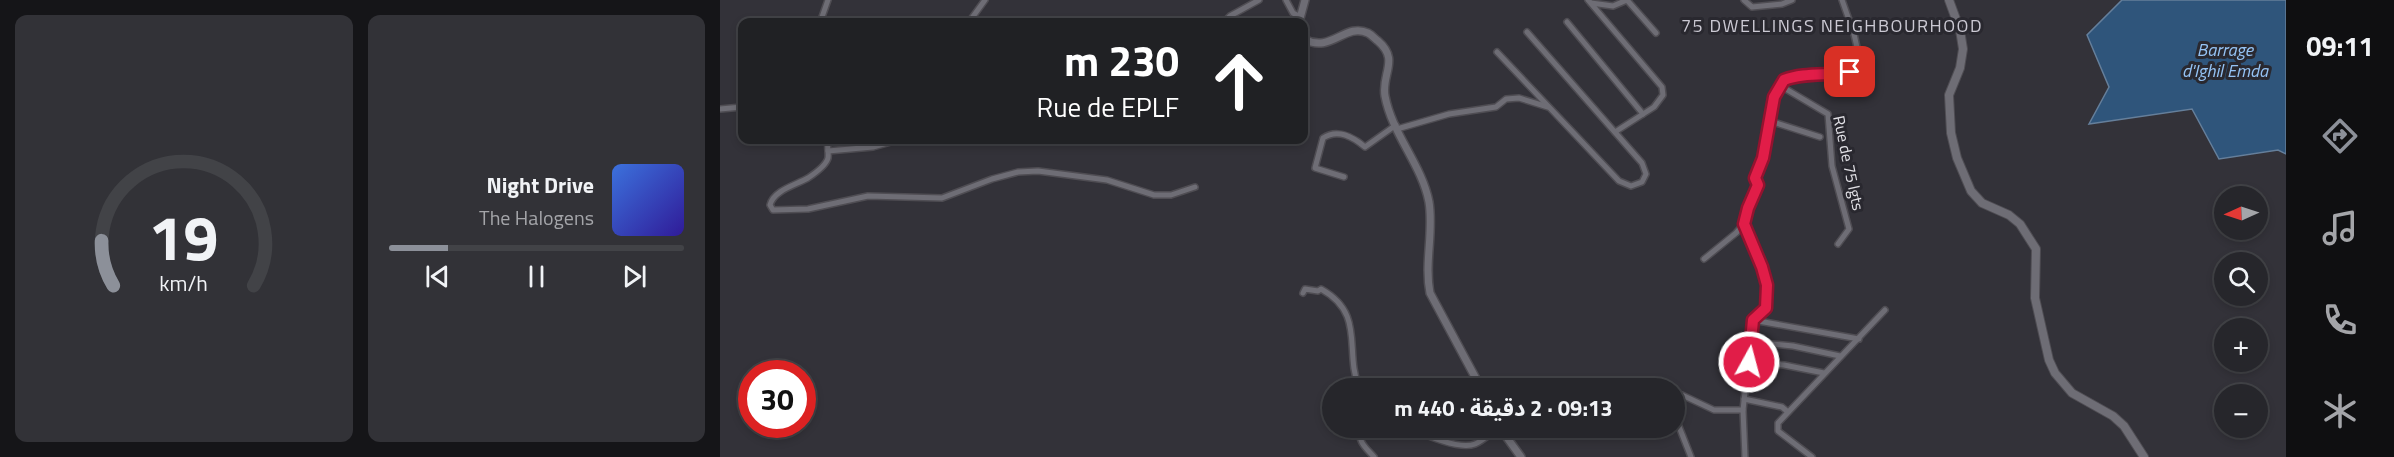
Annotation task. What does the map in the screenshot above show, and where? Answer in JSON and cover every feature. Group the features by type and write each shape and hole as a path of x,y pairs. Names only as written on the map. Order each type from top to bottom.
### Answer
{"main road":[{"path":"1949,0 1960,30 1963,49 1960,68 1951,86 1948,105 1953,147 1964,174 1976,198 2020,224 2036,249 2035,298 2049,360 2055,373 2072,393 2113,416 2124,426 2144,457"}],"street":[{"path":"822,17 828,0"},
{"path":"972,18 985,0"},
{"path":"1228,18 1259,0"},
{"path":"1286,0 1293,14 1300,17 1301,14"},
{"path":"1300,18 1305,0"},
{"path":"1589,2 1613,6 1627,0 1656,33"},
{"path":"1744,0 1752,7 1782,4 1792,0"},
{"path":"1704,260 1744,224 1758,185 1755,178 1763,158 1774,97 1779,85 1792,76 1832,75 1850,72 1861,65 1854,34 1842,0"},
{"path":"1589,2 1662,87 1663,95 1660,101 1615,132"},
{"path":"1567,22 1643,114"},
{"path":"1308,42 1321,45 1358,30 1369,33 1388,52 1390,63 1384,85 1385,99 1425,187 1429,204 1427,278 1430,293 1476,378"},
{"path":"1497,52 1619,181 1631,186 1642,182 1646,174 1642,163 1527,32"},
{"name":"Rue de 75 lgts","path":"1779,85 1828,114 1832,166 1849,229 1838,244"},
{"path":"1344,177 1315,168 1323,138 1327,135 1345,134 1365,147 1396,127 1449,114 1496,107 1506,99 1519,98 1548,107"},
{"path":"720,109 738,107"},
{"path":"1770,121 1820,137"},
{"path":"827,144 828,158 824,165 809,177 773,198 771,208 773,210 808,209 868,196 942,198 1004,175 1038,171 1107,180 1154,195 1171,195 1195,187"},
{"path":"828,151 884,144"},
{"path":"1744,224 1767,285 1766,308 1753,320 1743,410 1745,457"},
{"path":"1303,293 1305,289 1318,291 1321,289 1332,295 1346,311 1353,344 1356,378"},
{"path":"1812,457 1778,430 1778,423 1885,310"},
{"path":"1753,320 1859,339"},
{"path":"1751,342 1793,346 1840,356"},
{"path":"1749,362 1784,365 1824,373"},
{"path":"1685,396 1714,410 1743,410"},
{"path":"1744,399 1782,407 1788,412"},
{"path":"1359,438 1374,457"},
{"path":"1436,438 1462,446 1476,444 1485,438"},
{"path":"1507,438 1521,457"},
{"path":"1683,438 1691,457"}],"water":[{"name":"Barrage d'Ighil Emda","path":"2122,0 2286,0 2286,154 2278,150 2219,159 2192,109 2089,124 2109,87 2087,35"}],"district":[{"name":"75 DWELLINGS NEIGHBOURHOOD","path":"1832,25"}],"route":[{"path":"1749,362 1753,320 1766,308 1767,285 1744,224 1758,185 1755,178 1763,158 1774,97 1779,85 1792,76 1850,72"}]}
